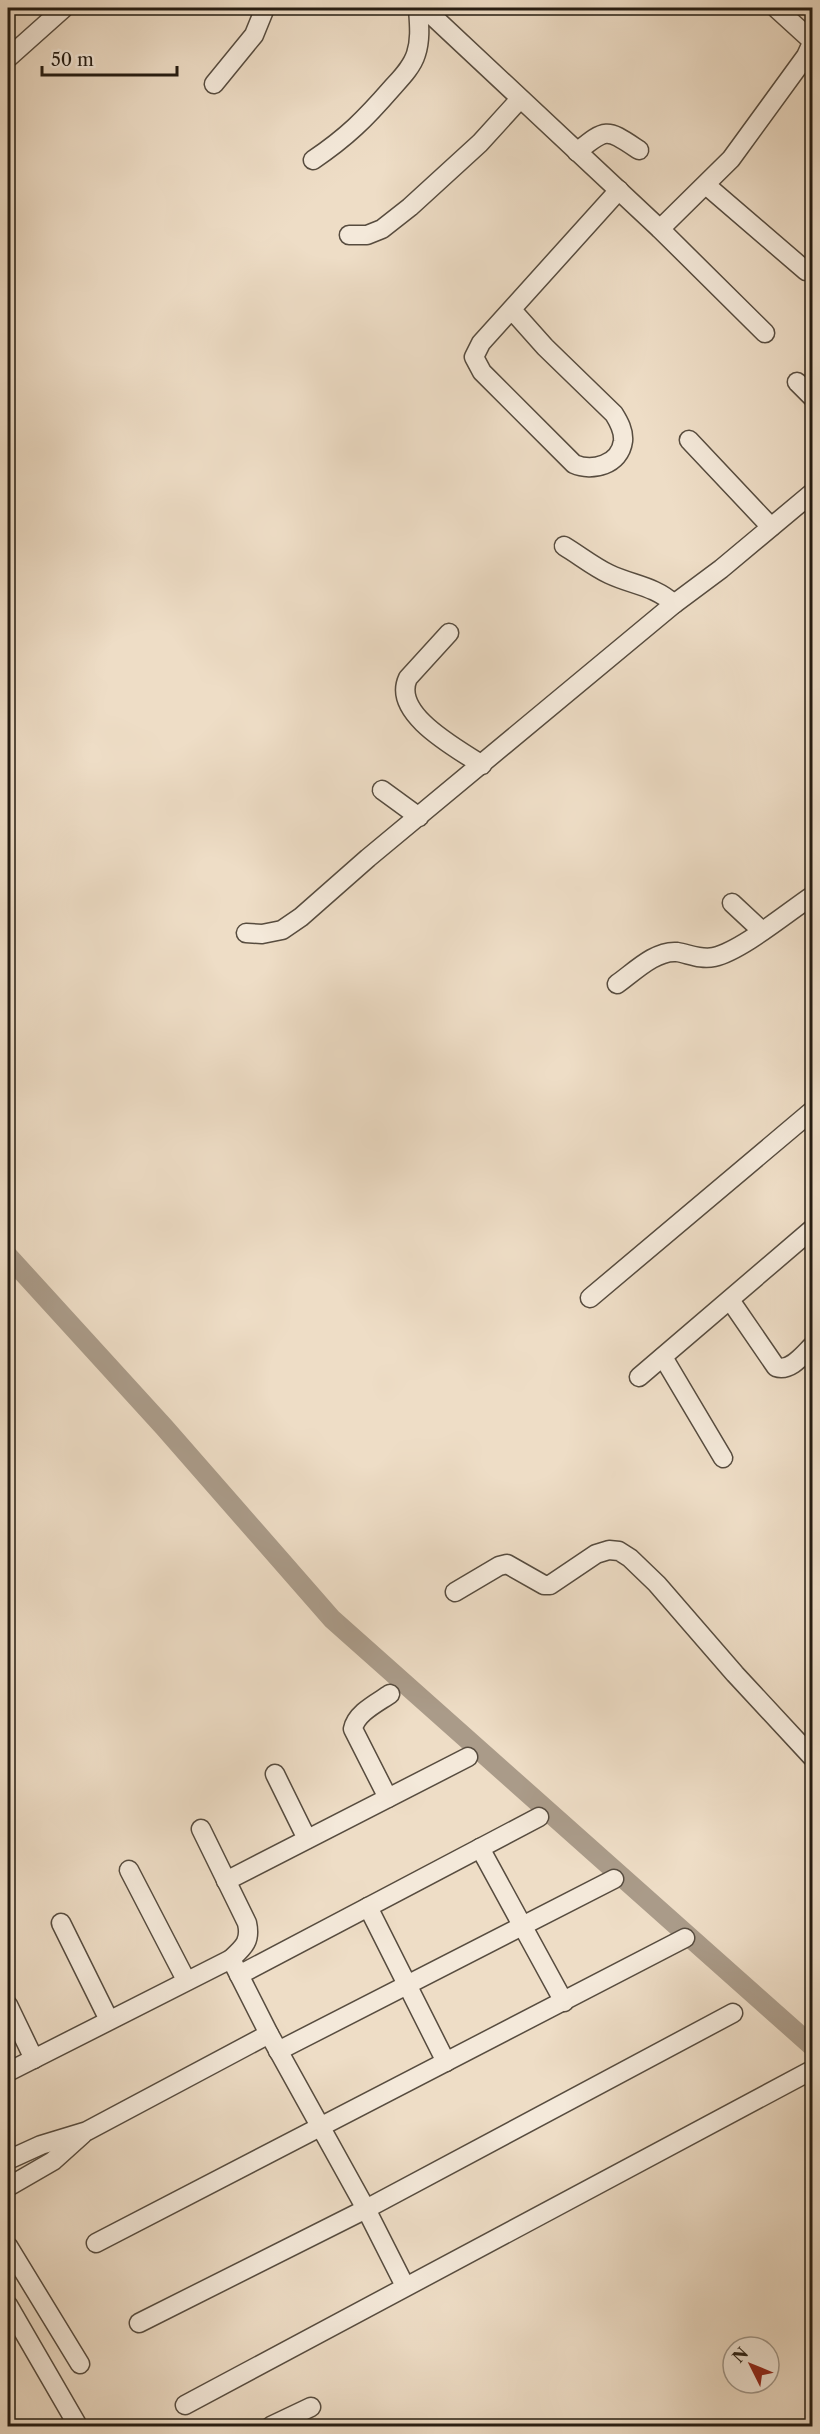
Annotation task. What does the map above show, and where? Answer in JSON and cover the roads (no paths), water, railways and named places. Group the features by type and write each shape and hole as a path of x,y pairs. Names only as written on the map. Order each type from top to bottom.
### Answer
{"street":[{"path":"8,58 64,8"},
{"path":"214,84 254,35 265,8"},
{"path":"313,159 351,132 403,75 416,56 419,42 418,8"},
{"path":"424,8 660,229 765,333"},
{"path":"660,229 731,159 789,82 811,45 806,35 776,8"},
{"path":"349,235 367,235 382,229 410,207 480,143 520,99"},
{"path":"577,152 596,135 606,132 616,134 639,150"},
{"path":"706,185 806,271"},
{"path":"512,310 545,347 614,414 622,428 623,441 620,450 607,464 584,468 574,464 517,409 476,364 474,357 477,350 512,310 619,190"},
{"path":"796,382 813,397"},
{"path":"689,440 771,527"},
{"path":"246,933 262,934 282,930 301,917 674,604 721,569 813,493"},
{"path":"564,546 608,574 652,588 664,594 674,604"},
{"path":"449,633 408,678 404,686 404,694 412,709 431,731 482,765"},
{"path":"382,790 419,817"},
{"path":"616,984 663,953 675,952 702,958 714,957 762,931 813,896"},
{"path":"732,903 762,931"},
{"path":"590,1298 813,1111"},
{"path":"639,1377 813,1229"},
{"path":"730,1300 776,1367 788,1368 813,1346"},
{"path":"663,1357 723,1458"},
{"path":"455,1592 499,1566 507,1564 544,1585 550,1585 596,1554 609,1550 619,1551 630,1558 657,1584 735,1674 813,1756"},
{"path":"387,1798 353,1729 355,1722 362,1714 390,1695"},
{"path":"226,1881 468,1757"},
{"path":"275,1774 308,1839"},
{"path":"8,2072 186,1980 235,1967 368,1908 539,1817"},
{"path":"201,1829 247,1923 249,1934 235,1967"},
{"path":"480,1848 564,2002"},
{"path":"129,1870 186,1980"},
{"path":"278,2050 614,1879"},
{"path":"368,1908 446,2062"},
{"path":"61,1923 109,2020"},
{"path":"96,2243 685,1938"},
{"path":"235,1967 405,2286"},
{"path":"8,2005 34,2059"},
{"path":"139,2323 366,2210 733,2013"},
{"path":"8,2160 41,2145 87,2131 269,2034"},
{"path":"185,2405 813,2070"},
{"path":"8,2187 53,2161 87,2131"},
{"path":"8,2246 80,2364"},
{"path":"8,2305 78,2427"},
{"path":"271,2427 310,2407"}],"waterway":[{"path":"8,1256 164,1427 332,1619 812,2046"}]}
